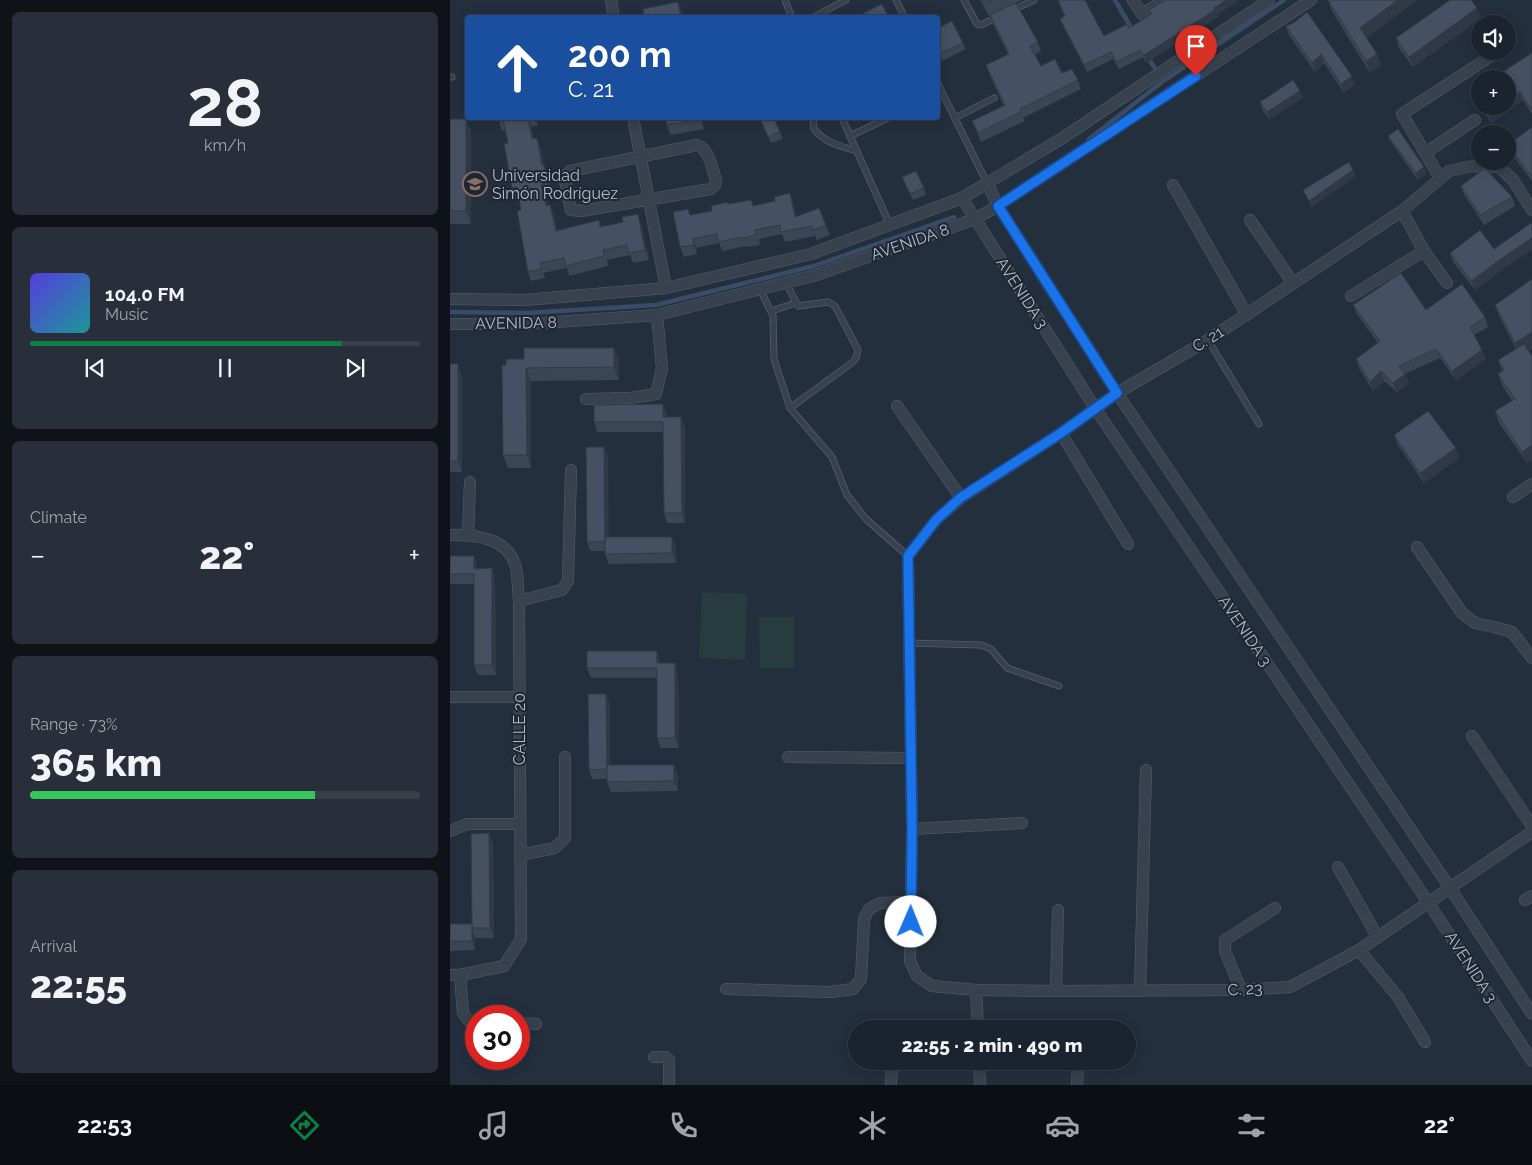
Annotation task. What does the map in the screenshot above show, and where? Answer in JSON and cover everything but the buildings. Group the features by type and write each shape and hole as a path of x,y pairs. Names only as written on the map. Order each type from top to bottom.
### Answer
{"street":[{"path":"610,0 613,15"},
{"path":"1133,0 1142,14 1165,0"},
{"name":"AVENIDA 8","path":"450,299 525,300 666,288 810,254 890,225 962,198 1061,140 1269,0"},
{"name":"AVENIDA 8","path":"450,324 527,324 657,315 816,275 975,219 998,206 1311,0"},
{"path":"1485,60 1402,114 1425,153 1444,175 1473,166 1499,167 1512,180 1532,210"},
{"path":"633,120 666,288"},
{"path":"1425,153 1474,120"},
{"path":"697,145 702,146 706,150 716,180 715,185 711,189 650,200 581,211 571,210 566,175 570,171 697,145"},
{"name":"C. 21","path":"908,556 936,520 960,498 1061,433 1117,393 1247,315 1402,211 1444,175"},
{"name":"AVENIDA 3","path":"987,183 998,206 1117,393 1450,888 1532,1014"},
{"path":"1173,184 1247,315"},
{"name":"AVENIDA 3","path":"962,198 1095,408 1428,902 1532,1061"},
{"path":"1402,211 1424,251 1447,283"},
{"path":"1250,220 1293,283"},
{"path":"1351,296 1424,251"},
{"path":"586,399 630,398 656,394 662,368 657,315"},
{"path":"897,406 960,498"},
{"path":"1061,433 1128,544"},
{"path":"519,601 562,590 568,582 571,470"},
{"path":"468,535 470,482"},
{"path":"1512,497 1532,484"},
{"name":"CALLE 20","path":"450,535 481,537 496,542 510,554 517,571 519,601 521,939 504,966 455,975"},
{"path":"1417,546 1462,613 1475,623 1512,632 1532,658"},
{"path":"726,990 830,992 853,989 861,979 864,919 870,909 880,903 912,902 908,556"},
{"path":"450,697 519,697"},
{"path":"1472,736 1532,826"},
{"path":"520,855 554,848 565,838 565,757"},
{"path":"788,757 910,758"},
{"path":"1140,991 1146,770"},
{"path":"450,831 467,824 520,824"},
{"path":"912,829 1022,824"},
{"name":"C. 23","path":"912,902 910,961 917,976 932,986 976,990 1056,992 1241,990 1290,987 1359,950 1532,832"},
{"path":"1338,867 1377,936"},
{"path":"1241,990 1225,951 1225,940 1274,908"},
{"path":"1056,992 1058,910"},
{"path":"1359,950 1398,997 1425,1042"},
{"path":"455,975 465,1016"},
{"path":"976,990 978,1020"},
{"path":"530,1024 536,1024"},
{"path":"654,1057 666,1057 669,1060 669,1085"},
{"path":"891,1085 892,1070"},
{"path":"979,1070 980,1085"},
{"path":"1076,1085 1078,1070"}],"lane":[{"path":"785,0 791,15"},
{"path":"818,15 846,0"},
{"path":"896,0 904,15"},
{"path":"964,0 975,21 981,25 1034,0"},
{"path":"940,93 955,118 987,183"},
{"path":"955,118 994,98"},
{"path":"813,120 814,129 822,138 834,145 857,151"},
{"path":"843,120 890,225"},
{"path":"850,136 884,120"},
{"path":"786,283 798,306 828,302 835,306 858,350 853,362 790,408"},
{"path":"760,289 774,316 774,359 790,408 832,457 846,495 866,519 908,556"},
{"path":"772,311 795,302"},
{"path":"1208,340 1259,424"},
{"path":"909,644 981,645 991,649 1007,668 1060,686"}],"green space":[{"path":"702,592 747,594 745,660 699,658"},
{"path":"759,617 794,617 794,668 760,668"}],"waterway":[{"path":"1115,0 1133,31"},
{"path":"1089,139 1162,82 1284,0"},
{"path":"1147,56 1154,67"},
{"path":"450,312 527,313 656,305 814,266 954,217"}],"place":[{"name":"Universidad Simón Rodríguez","path":"475,184"}],"route":[{"path":"911,922 912,829 908,556 936,520 960,498 1061,433 1117,393 998,206 1196,76"}]}
